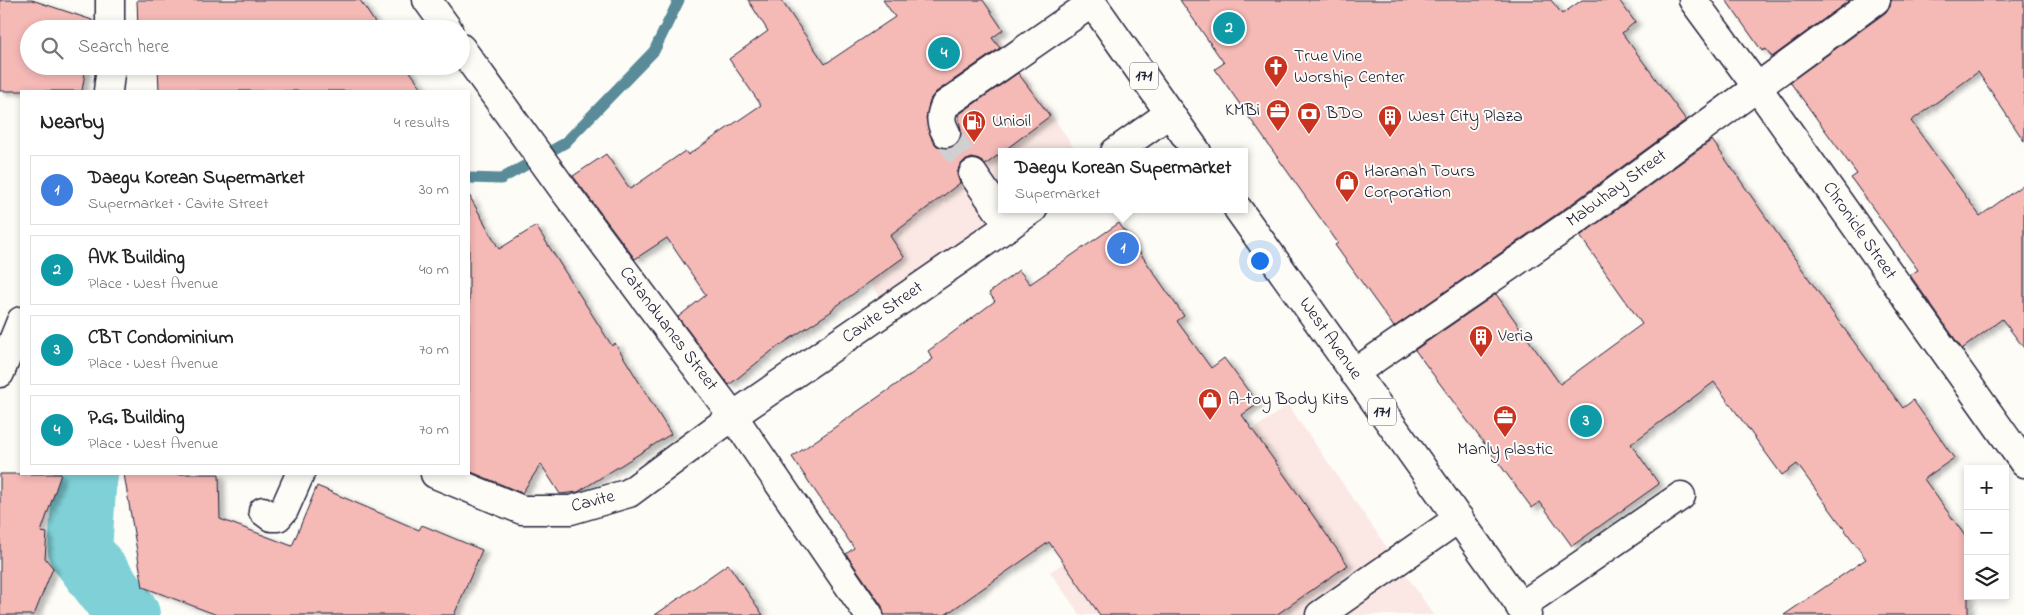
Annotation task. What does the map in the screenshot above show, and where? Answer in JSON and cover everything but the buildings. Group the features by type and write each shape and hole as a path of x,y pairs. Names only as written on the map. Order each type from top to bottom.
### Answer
{"street":[{"path":"110,0 110,20"},
{"path":"427,0 441,20"},
{"name":"Chronicle Street","path":"1693,0 2024,463"},
{"name":"Mabuhay Street","path":"1354,373 1579,218 1876,0"},
{"path":"946,133 941,125 941,115 945,105 1091,2"},
{"name":"171","path":"1091,2 1194,148"},
{"name":"Catanduanes Street","path":"470,60 563,189 733,416 869,615"},
{"path":"108,90 110,75"},
{"path":"1122,148 1170,113"},
{"path":"973,174 998,210"},
{"path":"1000,213 1009,226"},
{"name":"Cavite Street","path":"733,416 1027,213"},
{"name":"West Avenue","path":"1241,213 1460,518 1524,611"},
{"path":"0,373 20,323"},
{"name":"Cavite","path":"437,475 522,510 571,510 629,493 733,416"},
{"path":"263,511 271,517 278,517 284,510 300,475"},
{"path":"1524,611 1681,496"},
{"path":"1320,615 1460,518"}],"shaded area":[{"path":"998,37 1074,148 998,148 998,213 1016,213 886,305 797,179"},
{"path":"1288,405 1434,615 1080,615 1050,572"}],"waterway":[{"path":"470,178 501,179 565,143 654,51 679,0"},
{"path":"85,475 80,551 128,615"}],"tunnel":[{"path":"946,133 973,174"}],"place":[{"name":"AVK Building","path":"1229,28"},
{"name":"P.G. Building","path":"944,53"},
{"name":"True Vine Worship Center","path":"1276,88"},
{"name":"KMBi","path":"1278,132"},
{"name":"BDO","path":"1309,135"},
{"name":"West City Plaza","path":"1390,138"},
{"name":"Unioil","path":"974,143"},
{"name":"Haranah Tours Corporation","path":"1347,203"},
{"name":"Daegu Korean Supermarket","path":"1123,248"},
{"name":"Veria","path":"1481,358"},
{"name":"A-toy Body Kits","path":"1210,421"},
{"name":"CBT Condominium","path":"1586,421"},
{"name":"Manly plastic","path":"1505,438"}]}
